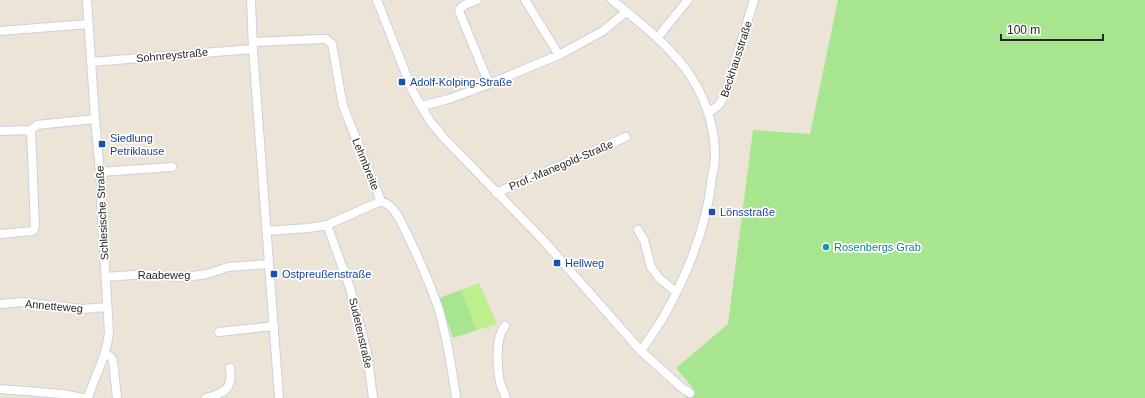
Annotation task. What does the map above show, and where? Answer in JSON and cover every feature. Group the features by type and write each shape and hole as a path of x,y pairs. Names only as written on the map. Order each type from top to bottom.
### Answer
{"street":[{"name":"Schlesische Straße","path":"87,0 100,172 108,332 108,345 88,398"},
{"path":"251,0 279,398"},
{"path":"377,0 405,73 421,106 443,137 543,240 641,352 682,388 690,392"},
{"path":"477,0 463,6 459,11 489,84"},
{"path":"525,0 559,55"},
{"path":"612,0 657,38 686,69 702,97 708,113 715,156 710,194 698,244 664,316 641,352"},
{"path":"657,38 688,0"},
{"name":"Beckhausstraße","path":"708,113 719,105 725,95 754,0"},
{"path":"421,106 449,99 559,55 603,31 626,12"},
{"path":"0,31 88,24"},
{"name":"Lehmbreite","path":"253,45 322,38 330,41 332,44 343,106 381,201 388,203 393,208 427,278 438,308 448,346 456,398"},
{"name":"Sohnreystraße","path":"91,62 253,45"},
{"path":"0,131 31,130 37,125 95,119"},
{"path":"0,234 28,232 33,231 36,227 31,130"},
{"name":"Prof.-Manegold-Straße","path":"496,193 626,137"},
{"path":"100,172 172,167"},
{"path":"267,231 294,230 327,224 381,201"},
{"name":"Sudetenstraße","path":"327,224 350,288 367,352 373,398"},
{"path":"638,230 644,240 651,267 659,278 676,292"},
{"name":"Raabeweg","path":"106,277 147,274 176,277 193,276 207,274 228,267 269,264"},
{"name":"Annetteweg","path":"0,304 24,302 82,309 107,307"},
{"path":"219,332 274,326"},
{"path":"505,326 500,336 498,364 500,382 506,398"},
{"path":"105,354 113,360 116,398"},
{"path":"206,398 215,396 227,389 231,378 230,368"},
{"path":"0,389 62,394 83,398"}],"green space":[{"path":"838,0 1145,0 1145,398 685,398 693,388 676,368 728,324 753,130 810,134"},
{"path":"479,283 497,324 477,330 461,290"},
{"path":"461,290 477,330 453,338 439,298"}],"place":[{"name":"Adolf-Kolping-Straße","path":"402,82"},
{"name":"Siedlung Petriklause","path":"102,144"},
{"name":"Lönsstraße","path":"712,212"},
{"name":"Rosenbergs Grab","path":"826,247"},
{"name":"Hellweg","path":"557,263"},
{"name":"Ostpreußenstraße","path":"274,274"}]}
